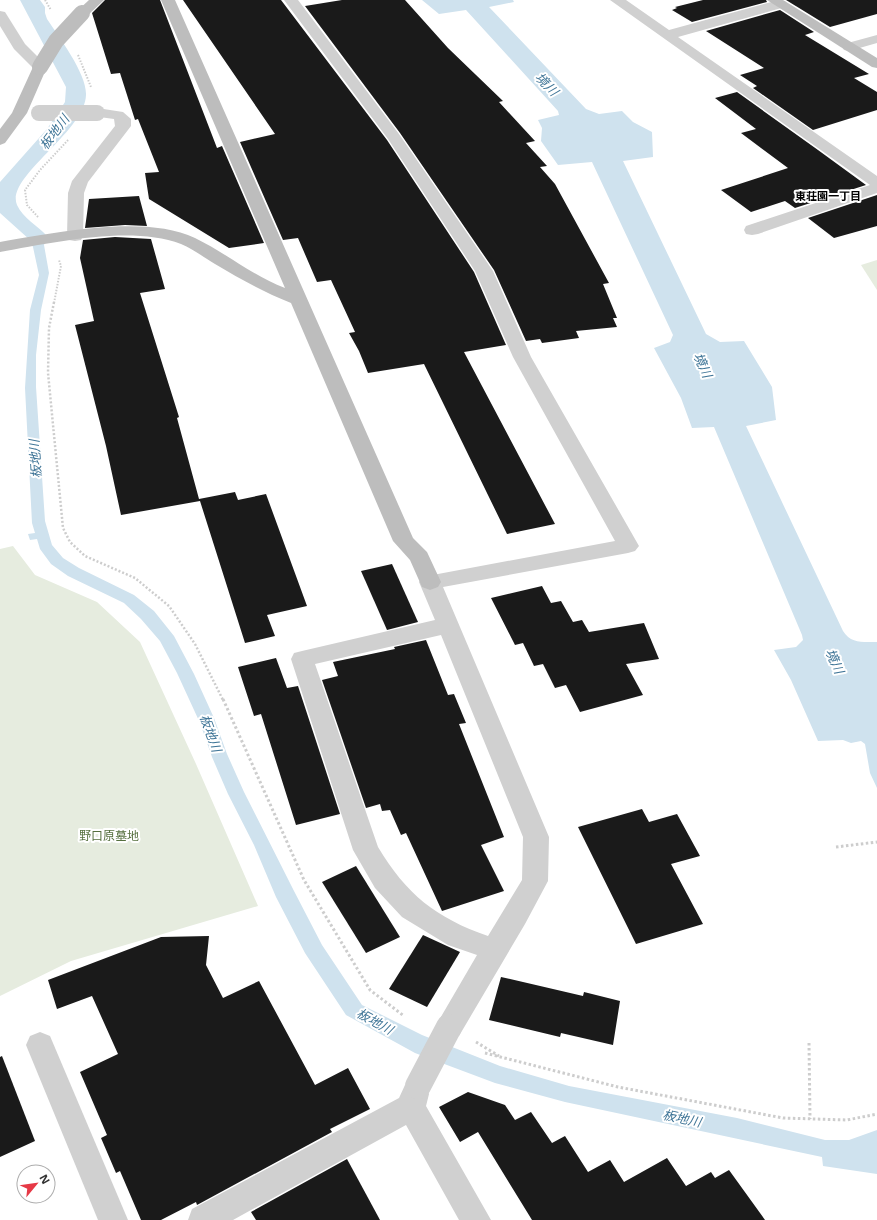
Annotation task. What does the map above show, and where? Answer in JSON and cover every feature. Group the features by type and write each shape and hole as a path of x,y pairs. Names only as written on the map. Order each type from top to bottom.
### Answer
{"street":[{"path":"0,140 19,113 40,67 58,38 97,0"},
{"path":"168,0 404,541 419,557 430,582 536,837 535,881 516,916 494,950 449,1027 414,1096 203,1220"},
{"path":"291,0 394,137 484,272 522,357 628,546 430,582"},
{"path":"617,0 877,183"},
{"path":"668,35 777,2 877,64"},
{"path":"0,15 19,46 40,67"},
{"path":"849,47 877,39"},
{"path":"19,113 97,113 118,115 123,119 123,126 80,181 76,193 75,236"},
{"path":"752,230 877,188"},
{"path":"0,247 55,247 75,236 124,232 151,232 174,236 188,241 270,289 300,300"},
{"path":"448,625 302,659 366,850 384,880 411,909 457,937 494,950"},
{"path":"40,1045 113,1220"},
{"path":"414,1096 476,1220"}],"path":[{"path":"55,247 61,266 49,328 48,373 63,528 70,542 85,556 135,578 169,606 195,644 228,707 304,880 370,990 404,1016"},
{"path":"836,846 877,842"},
{"path":"809,1043 810,1119"},
{"path":"485,1053 618,1087 783,1118 847,1120 877,1114"}],"green space":[{"path":"877,260 877,290 861,265"},
{"name":"野口原墓地","path":"13,546 35,575 97,602 140,642 196,764 258,906 71,961 0,996 0,549"}],"water":[{"name":"板地川","path":"20,0 40,0 45,7 47,19 77,66 85,86 86,95 82,109 73,124 61,139 33,168 23,181 16,194 17,205 20,210 47,236 44,245 49,273 41,310 36,355 36,387 45,521 52,545 63,558 79,568 134,595 154,611 174,636 194,674 214,718 227,754 244,792 294,891 322,945 362,1005 422,1035 500,1066 569,1086 737,1118 825,1140 849,1140 877,1130 877,1174 823,1166 822,1157 565,1102 495,1083 415,1053 346,1015 305,953 276,897 254,845 228,794 212,757 200,723 177,673 160,641 141,619 124,603 68,576 51,564 40,549 37,539 30,540 28,534 35,533 32,523 25,388 30,310 39,275 30,240 0,213 0,182 47,129 65,102 66,87"},
{"name":"境川","path":"422,0 513,0 514,2 489,7 586,109 599,114 622,111 633,122 652,132 653,157 623,161 706,334 720,342 744,341 772,387 776,420 746,426 843,631 854,640 863,642 877,642 877,788 870,773 865,744 861,741 851,743 843,740 818,741 791,680 774,650 796,647 803,640 802,635 714,427 692,428 681,398 654,348 670,342 673,335 592,162 558,165 541,141 542,128 538,120 559,115 558,111 466,10 439,14"}],"building":[{"path":"105,0 160,0 217,148 222,146 264,243 229,248 149,199 145,173 159,172 138,119 135,120 120,73 111,74 92,13"},
{"path":"183,0 281,0 387,140 474,272 506,345 464,352 555,524 507,534 424,364 368,373 359,351 349,333 355,332 331,280 317,282 298,238 283,240 240,142 275,134"},
{"path":"342,0 405,0 448,48 503,101 499,102 535,141 526,143 547,166 540,167 555,184 609,283 603,284 617,318 613,318 617,327 576,331 579,338 542,343 540,339 526,341 494,270 400,133 305,6"},
{"path":"703,0 766,0 767,2 692,22 672,10 677,8 675,7"},
{"path":"786,0 877,0 877,14 830,27"},
{"path":"780,10 814,32 805,35 869,74 854,78 877,92 877,110 813,130 753,88 757,86 740,75 764,68 706,31"},
{"path":"737,92 866,185 795,208 785,201 751,212 721,190 788,168 741,133 756,129 715,98"},
{"path":"877,195 877,226 834,238 808,218"},
{"path":"139,196 147,226 125,225 85,228 89,199"},
{"path":"115,237 151,239 165,289 140,293 179,417 177,418 199,499 235,492 238,500 266,494 307,606 267,615 275,636 245,643 200,501 121,515 106,446 75,325 94,321 80,258 83,240"},
{"path":"392,564 418,622 387,630 361,571"},
{"path":"542,586 551,603 561,601 573,622 582,620 589,632 644,623 659,659 626,664 643,695 580,712 566,685 555,688 543,664 534,666 523,643 515,645 491,598"},
{"path":"426,640 448,695 454,694 466,723 459,724 504,837 481,845 504,891 442,911 406,833 401,835 390,810 382,811 380,804 366,808 322,680 338,676 333,662 395,649 394,647"},
{"path":"276,658 287,688 298,686 340,814 296,825 261,714 254,716 238,667"},
{"path":"642,809 649,822 677,814 700,856 671,864 703,924 636,944 578,827"},
{"path":"356,866 400,937 366,953 322,882"},
{"path":"423,935 460,952 427,1007 389,989"},
{"path":"209,936 206,965 223,998 259,981 315,1085 348,1068 370,1109 330,1129 332,1132 197,1205 196,1202 161,1220 141,1220 120,1171 116,1173 101,1138 107,1135 80,1072 118,1054 92,996 57,1009 48,980 161,937"},
{"path":"501,977 583,996 584,992 620,1001 613,1045 561,1033 560,1037 489,1020"},
{"path":"2,1056 35,1141 0,1157 0,1057"},
{"path":"468,1092 505,1105 515,1120 531,1112 552,1143 565,1136 588,1172 610,1160 624,1182 667,1158 686,1186 711,1172 715,1178 729,1170 765,1220 532,1220 478,1132 460,1142 439,1107"},
{"path":"347,1159 380,1220 256,1220 251,1212"}],"district":[{"name":"東荘園一丁目","path":"828,196"}]}
